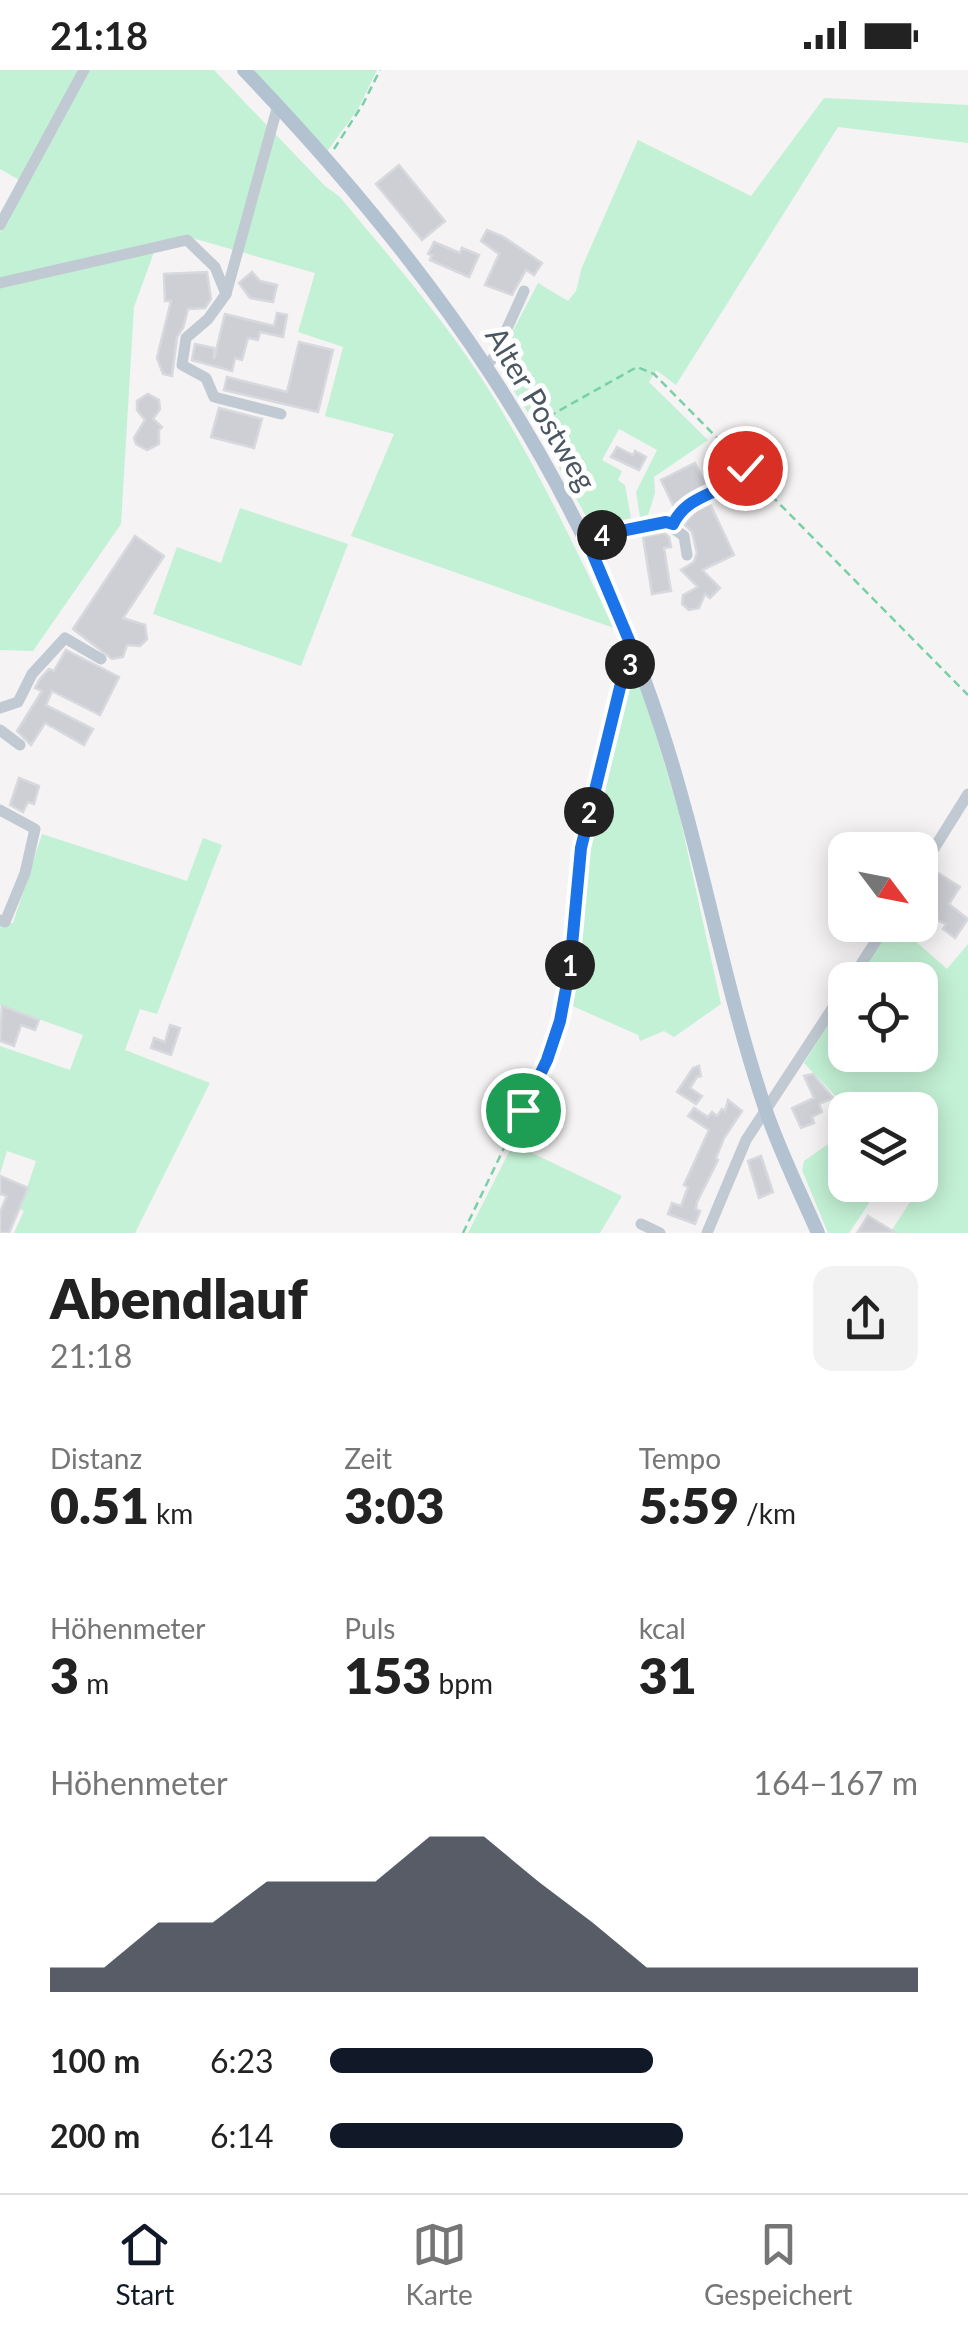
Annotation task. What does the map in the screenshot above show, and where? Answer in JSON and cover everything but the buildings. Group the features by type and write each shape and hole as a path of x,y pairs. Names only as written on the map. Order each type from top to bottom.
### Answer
{"main road":[{"name":"Alter Postweg","path":"244,70 327,159 428,282 527,429 586,538 662,729 766,1112 818,1233"}],"street":[{"path":"0,225 84,70"},
{"path":"278,105 226,294 208,319 186,338 182,366 206,378 214,397 281,414"},
{"path":"0,283 188,240 215,267 226,294"},
{"path":"486,364 494,357 524,290"},
{"path":"673,524 680,510 700,495 728,484 745,468"},
{"path":"586,538 666,522 684,536 687,555"},
{"path":"0,708 18,702 32,674 65,638 100,659"},
{"path":"0,730 20,744"},
{"path":"938,842 968,794"},
{"path":"0,810 36,829 18,890 5,922 0,920"},
{"path":"707,1233 737,1156 828,1015"},
{"path":"641,1224 660,1233"}],"path":[{"path":"327,159 364,104 380,70"},
{"path":"527,429 637,368 654,374 790,518 968,695"},
{"path":"463,1233 547,1060 560,1021 584,829 623,675 636,657"}],"green space":[{"path":"0,70 80,70 21,181 0,169"},
{"path":"89,70 214,70 339,196 436,315 489,390 539,478 614,628 351,536 394,434 325,416 343,347 298,332 315,273 185,236 0,279 0,233"},
{"path":"250,70 377,70 358,109 326,153"},
{"path":"824,98 968,105 968,143 838,127 676,385 656,370 649,382 708,440 654,477 655,493 648,515 640,517 636,492 657,450 619,429 602,460 622,471 618,480 625,485 631,518 592,527 496,363 538,283 568,301 576,291 582,267 638,140 751,196"},
{"path":"154,252 134,307 121,524 33,651 0,650 0,288"},
{"path":"240,508 348,544 301,666 153,614 177,547 221,563"},
{"path":"633,672 639,677 679,813 721,1004 674,1037 664,1031 640,1041 638,1035 568,1004 580,936 588,839 623,678"},
{"path":"42,834 187,881 203,838 222,845 157,1014 140,1009 125,1050 210,1083 135,1233 14,1233 24,1211 20,1209 36,1161 7,1151 0,1174 0,1046 70,1070 83,1035 0,1005 0,928 2,923 13,923"},
{"path":"879,942 916,942 947,969 968,944 968,1233 890,1233 910,1202 938,1202 938,1092 832,1092 804,1063 828,1024 828,1072 938,1072 938,962 867,962"},
{"path":"513,1144 622,1196 600,1233 468,1233"},
{"path":"828,1144 828,1202 870,1202 849,1233 828,1233 802,1170 804,1161"}],"route":[{"path":"523,1110 560,1021 570,967 584,829 623,675 636,657 586,538 666,522 673,524 680,510 700,495 728,484 745,468"}]}
